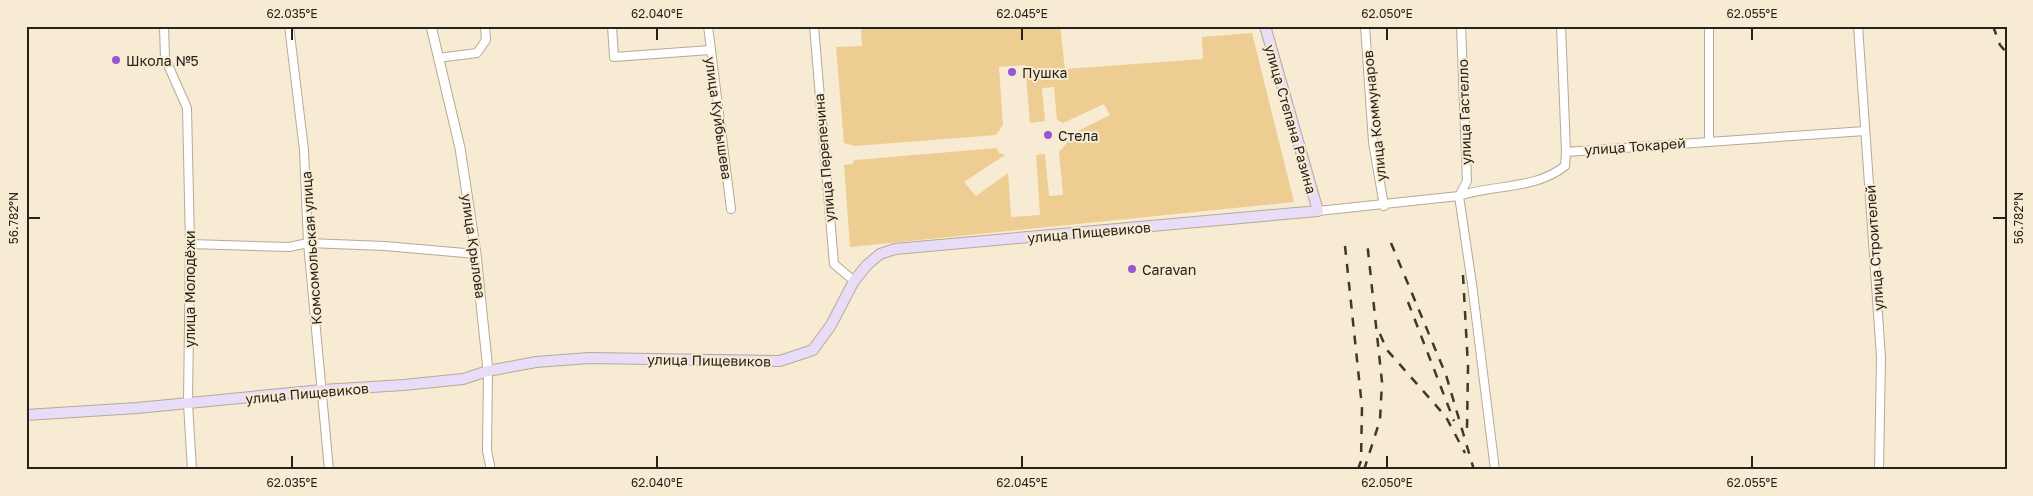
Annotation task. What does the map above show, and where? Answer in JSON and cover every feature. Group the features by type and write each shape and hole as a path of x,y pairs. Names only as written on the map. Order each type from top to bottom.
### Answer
{"main road":[{"name":"улица Степана Разина","path":"1265,26 1318,211"},
{"name":"улица Пищевиков","path":"26,415 188,404 322,390 404,385 463,379 488,371 536,362 589,358 780,361 813,350 831,325 854,281 866,265 880,254 896,249 1318,211"}],"street":[{"name":"улица Молодёжи","path":"164,26 165,58 187,108 190,244 188,404 192,470"},
{"name":"Комсомольская улица","path":"289,26 304,150 308,243 328,470"},
{"name":"улица Крылова","path":"431,26 460,148 476,254 488,371 487,450 490,470"},
{"path":"438,58 477,53 486,40 485,26"},
{"path":"612,26 614,57 710,50"},
{"name":"улица Куйбышева","path":"708,26 731,209"},
{"name":"улица Перепечина","path":"814,26 834,264 854,281"},
{"name":"улица Коммунаров","path":"1365,26 1373,142 1384,206"},
{"name":"улица Гастелло","path":"1459,196 1467,181 1461,26"},
{"name":"улица Токарей","path":"1561,26 1566,152 1865,131"},
{"path":"1709,26 1709,141"},
{"name":"улица Строителей","path":"1858,26 1882,357 1879,470"},
{"name":"улица Пищевиков","path":"1318,211 1384,206 1459,196 1476,190 1538,182 1555,174 1565,166 1566,152"},
{"path":"1459,196 1495,470"},
{"path":"190,244 289,247 308,243 385,246 476,254"}],"shaded area":[{"path":"861,26 1060,26 1065,69 1203,59 1202,37 1252,33 1294,202 850,247 844,165 852,164 855,160 997,148 999,153 1005,155 964,182 976,196 1008,173 1011,217 1040,215 1036,155 1045,154 1049,196 1063,195 1059,152 1067,143 1068,136 1110,115 1104,104 1063,123 1057,120 1054,87 1042,88 1045,121 1030,123 1025,65 999,67 1003,125 996,135 855,146 844,143 836,47 862,46"}],"railway":[{"path":"1993,26 2000,45 2007,53"},
{"path":"1364,470 1380,420 1382,382 1367,241"},
{"path":"1391,243 1446,375 1474,470"},
{"path":"1345,246 1362,407 1361,461 1358,469"},
{"path":"1463,275 1468,367 1467,428"},
{"path":"1408,302 1454,421"},
{"path":"1380,334 1387,350 1446,417 1465,453"}],"place":[{"name":"Школа №5","path":"116,60"},
{"name":"Пушка","path":"1012,72"},
{"name":"Стела","path":"1048,135"},
{"name":"Caravan","path":"1132,269"}]}
